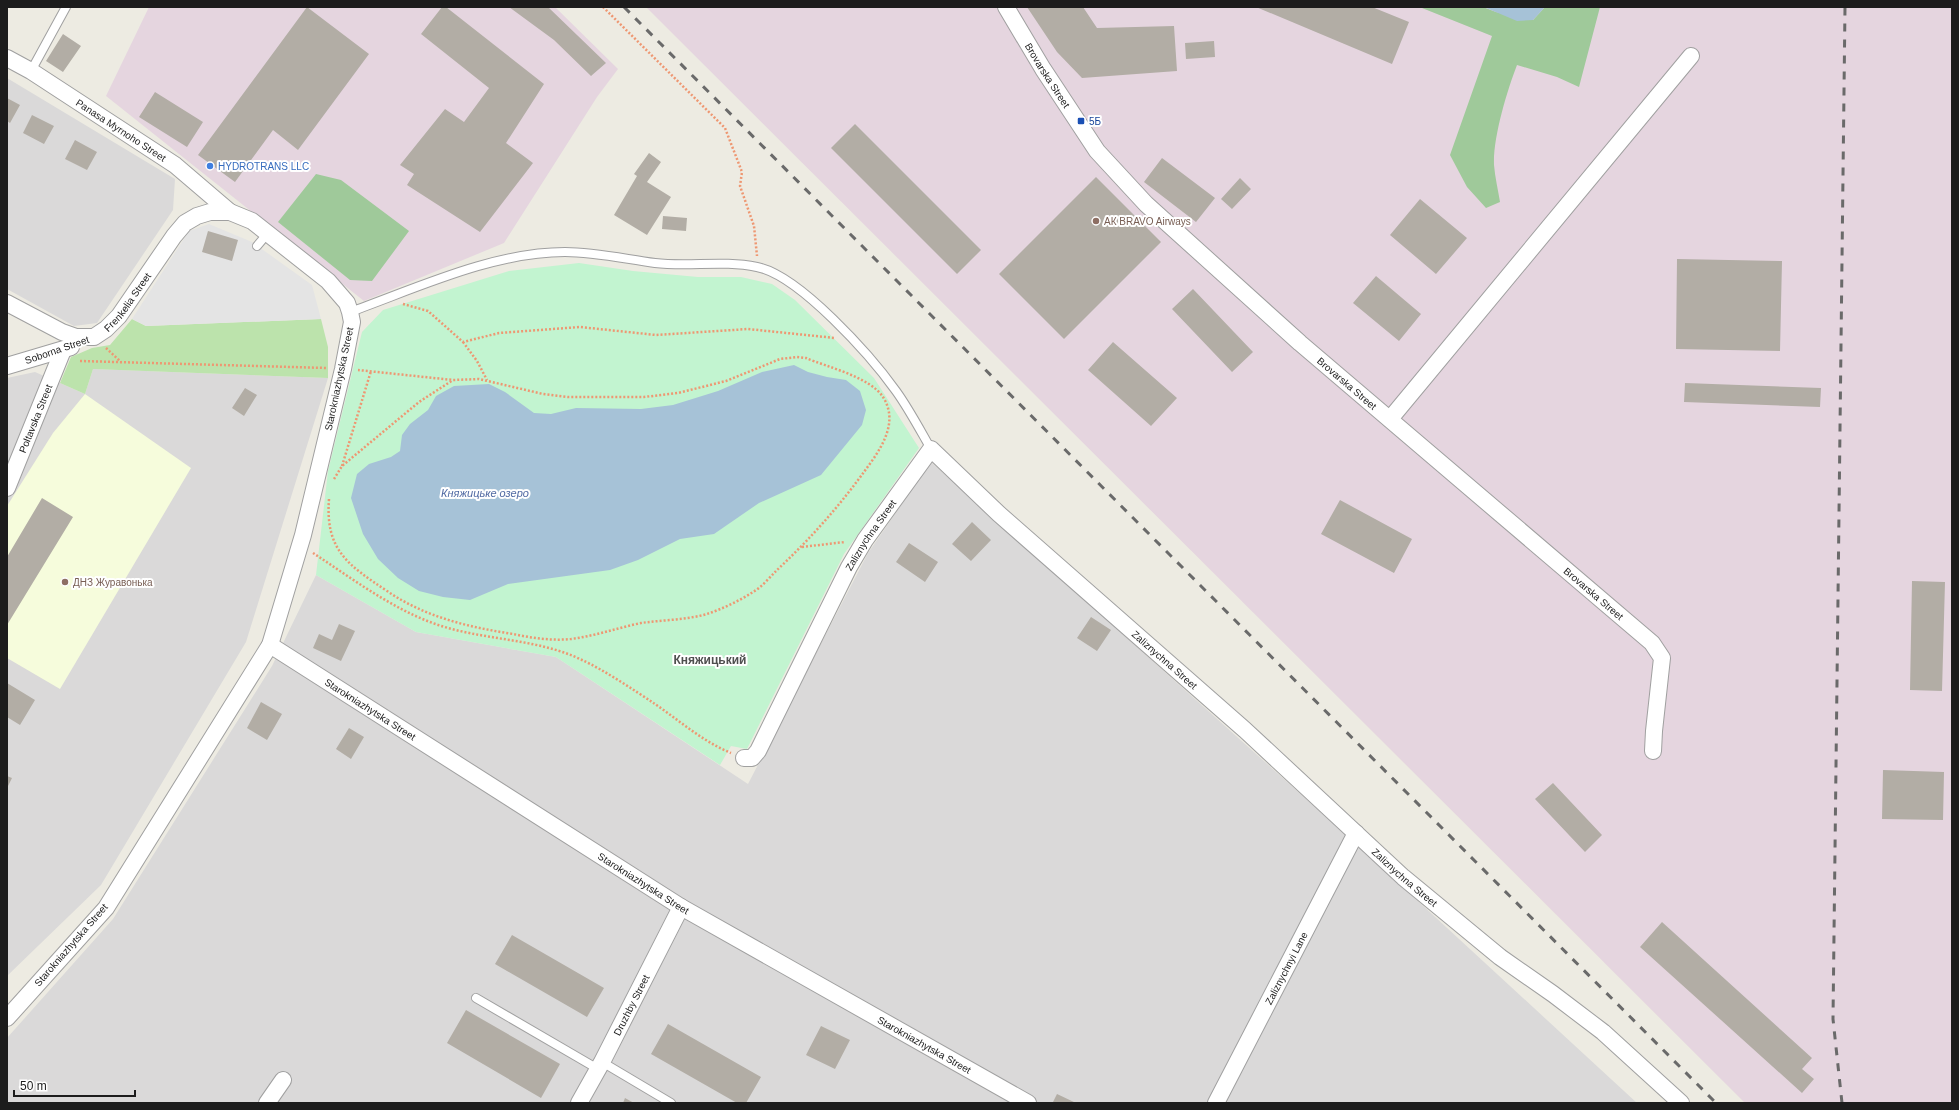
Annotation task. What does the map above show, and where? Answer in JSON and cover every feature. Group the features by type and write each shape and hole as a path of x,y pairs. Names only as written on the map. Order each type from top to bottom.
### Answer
{"street":[{"name":"Brovarska Street","path":"1006,7 1047,76 1097,151 1152,209 1300,343 1652,643 1662,658 1653,751"},
{"path":"1390,419 1691,56"},
{"name":"Panasa Myrnoho Street","path":"7,58 175,165 230,212"},
{"name":"Frenkelia Street","path":"7,303 62,332 76,337 94,337 106,329 119,316 174,236 186,223 198,216 210,212 230,212"},
{"name":"Starokniazhytska Street","path":"7,1018 106,908 270,646 300,545 344,368 351,332 350,312 341,296 328,281 252,221 230,212"},
{"name":"Soborna Street","path":"12,364 61,355 94,337"},
{"name":"Poltavska Street","path":"7,488 61,355"},
{"name":"Zaliznychna Street","path":"744,758 752,758 758,751 833,596 865,540 931,449 999,514 1246,730 1403,877 1452,919 1500,957 1553,994 1603,1032 1681,1103"},
{"name":"Starokniazhytska Street","path":"270,646 682,907 1028,1103"},
{"name":"Zaliznychnyi Lane","path":"1216,1103 1356,833"},
{"name":"Druzhby Street","path":"579,1103 682,907"},
{"path":"267,1103 283,1080"}],"lane":[{"path":"31,72 66,7"},
{"path":"257,246 268,233"},
{"path":"350,312 475,268 507,259 547,253 584,253 656,263 734,264 757,267 773,272 787,279 804,292 854,340 897,392 931,449"},
{"path":"476,998 671,1103"}],"path":[{"path":"603,7 725,128 742,172 740,186 754,226 757,247 757,267"},
{"path":"385,300 428,311 463,342 477,361 487,380"},
{"path":"463,342 499,333 580,327 656,336 748,329 854,340"},
{"path":"94,337 122,362"},
{"path":"61,355 122,362 344,368 453,380 487,380 543,394 568,397 644,397 678,393 712,384 780,359 797,357 806,358 857,378 878,390 884,399 888,411 889,430 879,452 844,500 802,548 754,592 707,614 642,623 570,639 552,640 493,631 452,622 430,614 395,597 346,561 334,544 329,524 330,494"},
{"path":"334,480 342,466 371,371"},
{"path":"342,466 419,402 453,380"},
{"path":"802,548 865,540"},
{"path":"300,545 398,607 430,622 465,632 556,650 582,660 654,704 689,730 720,748 744,758"}],"shaded area":[{"path":"149,7 555,7 618,69 597,97 504,243 364,301 106,96"},
{"path":"646,7 1952,7 1952,1103 1745,1103"},
{"path":"7,78 175,179 173,210 97,323 74,326 7,289"},
{"path":"209,224 252,242 312,285 321,319 146,326 132,319 189,231"},
{"path":"579,263 633,271 698,277 741,277 772,284 795,300 874,378 919,448 844,554 747,749 731,746 720,765 556,657 416,632 316,575 328,471 362,332 383,310 509,271"},
{"path":"93,369 328,378 246,642 101,885 7,976 7,378 35,372 85,394"},
{"name":"ДНЗ Журавонька","path":"85,394 191,468 60,689 7,658 7,506 53,433"},
{"path":"931,462 1343,832 1637,1103 7,1103 7,1038 113,919 272,666 316,575 416,632 556,657 748,784 868,553"}],"green space":[{"path":"1406,7 1483,7 1496,12 1533,20 1545,7 1600,7 1579,87 1557,77 1517,65 1498,128 1494,154 1494,165 1500,202 1486,208 1467,187 1450,155 1492,36 1422,8"},
{"path":"316,174 341,180 409,231 372,281 350,280 278,222"},
{"path":"132,319 146,326 321,319 328,347 328,378 93,369 85,394 60,383 71,357 92,348 110,345"}],"water":[{"path":"1484,7 1545,7 1533,20 1517,21"},
{"name":"Княжицьке озеро","path":"794,365 808,372 846,380 860,391 866,410 862,425 821,475 759,503 714,534 680,539 638,560 610,570 508,584 470,600 443,597 419,591 398,578 378,559 363,534 351,498 357,474 369,464 391,457 400,451 402,435 410,424 428,410 436,396 454,386 489,384 505,392 534,413 551,414 576,408 641,409 673,405 718,391 762,372"}],"building":[{"path":"307,7 369,54 298,150 273,130 235,182 198,155"},
{"path":"442,7 446,7 544,84 506,143 533,163 480,232 407,185 414,174 400,165 445,109 464,122 489,88 421,34"},
{"path":"509,7 548,7 606,63 591,76 554,40"},
{"path":"1027,7 1083,7 1097,28 1174,26 1177,71 1082,78 1057,52"},
{"path":"1256,7 1372,7 1409,22 1392,64"},
{"path":"63,34 81,46 63,72 46,61"},
{"path":"1214,41 1215,57 1186,59 1185,43"},
{"path":"155,92 203,122 187,147 139,117"},
{"path":"7,98 20,105 10,123 7,121"},
{"path":"32,115 54,126 44,144 23,133"},
{"path":"855,124 981,250 957,274 831,148"},
{"path":"75,140 97,152 87,170 65,159"},
{"path":"649,153 661,162 647,182 671,197 647,235 614,215 637,176 634,174"},
{"path":"1162,158 1215,198 1196,222 1144,182"},
{"path":"1096,177 1161,242 1064,339 999,274"},
{"path":"1240,178 1251,189 1232,209 1221,199"},
{"path":"1420,199 1467,238 1436,274 1390,235"},
{"path":"663,216 687,218 686,231 662,229"},
{"path":"208,231 238,240 232,261 202,252"},
{"path":"1677,259 1782,261 1780,351 1676,349"},
{"path":"1376,276 1421,314 1399,341 1353,303"},
{"path":"1193,289 1253,352 1232,372 1172,309"},
{"path":"1113,342 1177,398 1151,426 1088,370"},
{"path":"1685,383 1821,388 1820,407 1684,402"},
{"path":"245,388 257,395 244,416 232,408"},
{"path":"42,498 73,517 7,625 7,557"},
{"path":"1340,500 1412,539 1394,573 1321,534"},
{"path":"972,522 991,540 971,561 952,544"},
{"path":"909,543 938,562 925,582 896,562"},
{"path":"1912,581 1945,582 1942,691 1910,690"},
{"path":"1091,617 1111,630 1097,651 1077,638"},
{"path":"339,624 355,631 341,661 313,648 319,634 332,640"},
{"path":"7,683 35,700 20,725 7,717"},
{"path":"261,702 282,714 267,740 247,728"},
{"path":"349,728 364,737 351,759 336,749"},
{"path":"1883,770 1944,772 1943,820 1882,819"},
{"path":"7,776 12,778 7,788"},
{"path":"1553,783 1602,835 1585,852 1535,799"},
{"path":"1662,922 1812,1058 1802,1069 1814,1079 1802,1093 1640,947"},
{"path":"512,935 604,988 587,1017 495,964"},
{"path":"466,1010 560,1064 541,1098 447,1043"},
{"path":"668,1024 761,1077 746,1103 737,1103 651,1054"},
{"path":"821,1026 850,1040 835,1069 806,1055"},
{"path":"1057,1094 1076,1103 1055,1103 1053,1102"},
{"path":"625,1098 634,1103 623,1103"}],"railway":[{"path":"624,7 1716,1103"},
{"path":"1842,1103 1833,1019 1845,7"}],"place":[{"name":"5Б","path":"1081,121"},
{"name":"HYDROTRANS LLC","path":"210,166"},
{"name":"АК BRAVO Airways","path":"1096,221"},
{"name":"ДНЗ Журавонька","path":"65,582"}],"district":[{"name":"Княжицький","path":"710,660"}]}
